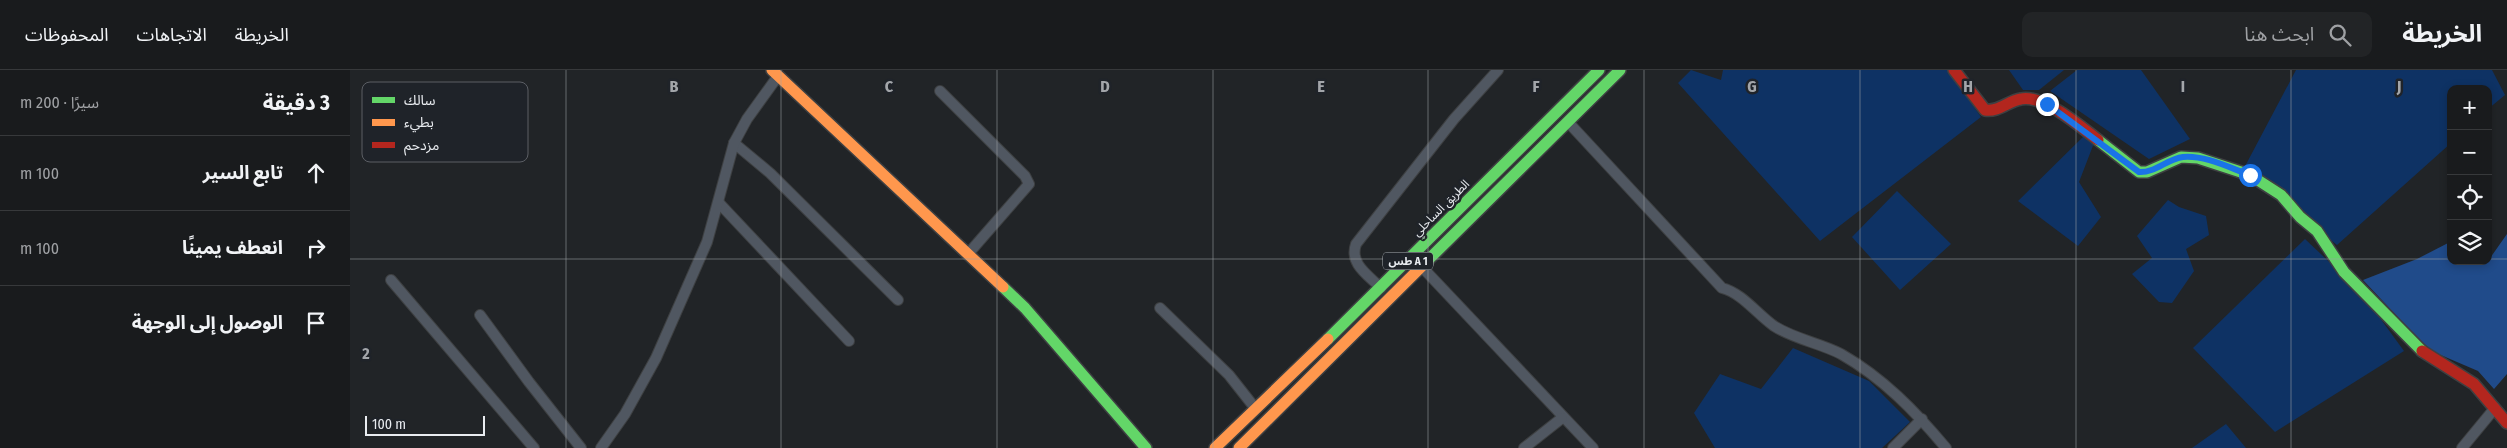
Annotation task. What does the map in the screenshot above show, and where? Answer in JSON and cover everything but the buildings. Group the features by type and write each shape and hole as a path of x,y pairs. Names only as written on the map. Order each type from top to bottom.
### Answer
{"main road":[{"name":"الطريق الساحلي","path":"1214,448 1381,288 1599,70"},
{"name":"طس A 1","path":"1239,448 1620,70"},
{"path":"1954,70 1985,110 1995,111 2019,98 2036,100 2047,104 2139,172 2147,172 2181,157 2198,158 2250,175 2281,195 2300,217 2317,231 2344,272 2418,348 2474,384 2507,423"},
{"path":"775,73 1025,308 1146,448"}],"street":[{"path":"1381,288 1356,263 1354,254 1356,244 1454,119 1498,70"},
{"path":"601,448 625,414 656,358 708,242 734,144 747,118 775,73"},
{"path":"940,91 1025,176 1029,184 968,254"},
{"path":"1568,122 1722,288 1735,294 1774,326 1840,354 1877,378 1922,419 1946,448"},
{"path":"734,144 770,173 898,300"},
{"path":"719,203 849,341"},
{"path":"1421,266 1562,418 1593,448"},
{"path":"391,280 534,448"},
{"path":"1160,308 1229,375 1255,408"},
{"path":"480,315 581,448"},
{"path":"2462,448 2495,408"},
{"path":"1524,448 1562,418"},
{"path":"1893,448 1922,419"}],"shaded area":[{"path":"1691,70 1721,80 1723,70 1948,70 1981,117 1820,241 1678,83"},
{"path":"2009,70 2064,70 2039,90 2023,90"},
{"path":"2077,70 2141,70 2190,139 2149,159 2050,91"},
{"path":"2296,70 2492,70 2505,95 2492,106 2492,85 2447,85 2447,147 2337,245 2242,172"},
{"path":"2087,133 2094,143 2079,182 2101,217 2078,246 2018,201"},
{"path":"1897,191 1951,244 1900,290 1852,237"},
{"path":"2168,200 2179,207 2206,216 2209,235 2186,249 2194,271 2172,303 2159,302 2132,274 2152,258 2137,236"},
{"path":"2507,234 2507,374 2494,389 2478,371 2429,350 2363,280 2417,259 2447,244 2447,265 2492,265 2492,255"},
{"path":"2305,239 2361,292 2404,351 2275,432 2193,348"},
{"path":"1793,348 1869,381 1910,422 1882,448 1715,448 1694,413 1720,374 1761,389"},
{"path":"2226,424 2246,448 2192,448"}],"traffic: fast":[{"path":"1328,339 1599,70"},
{"path":"1423,265 1620,70"},
{"path":"2098,140 2139,172 2147,172 2181,157 2198,158 2250,175 2281,195 2300,217 2317,231 2344,272 2422,351"},
{"path":"1003,287 1025,308 1146,448"}],"traffic: slow":[{"path":"772,70 1003,287"},
{"path":"1239,448 1423,265"},
{"path":"1215,448 1328,339"}],"traffic: jam":[{"path":"1954,70 1985,110 1999,108 2021,99 2040,101 2072,120 2098,140"},
{"path":"2422,351 2474,384 2507,423"}],"route":[{"path":"2047,104 2056,108 2139,172 2147,172 2181,157 2198,158 2250,175"}]}
